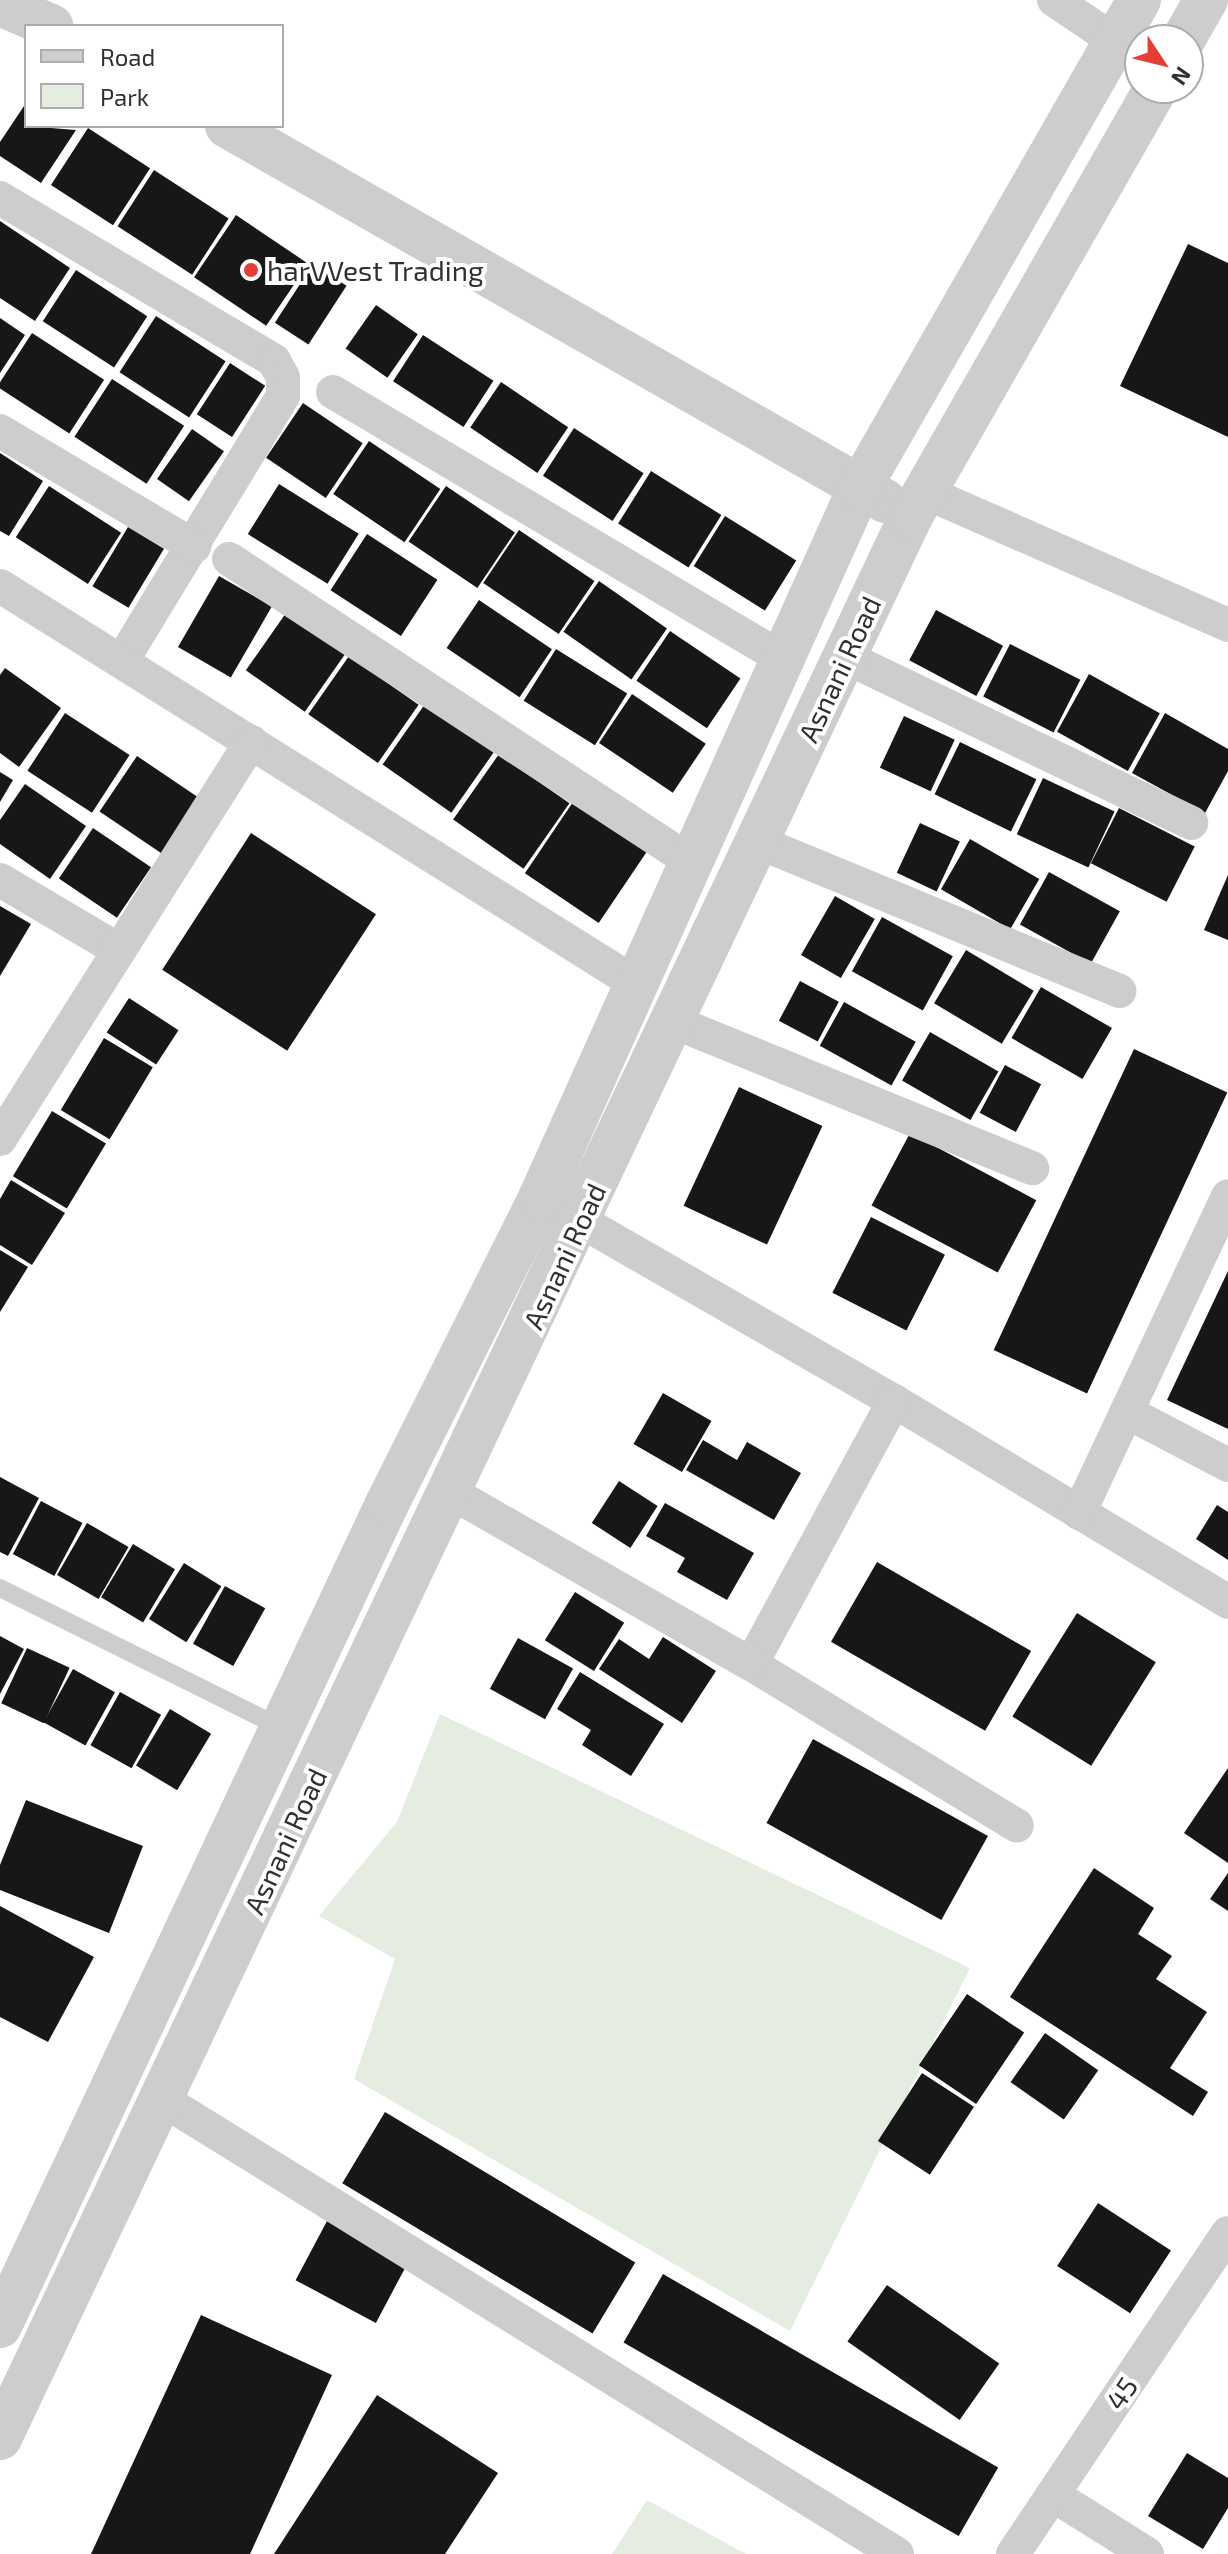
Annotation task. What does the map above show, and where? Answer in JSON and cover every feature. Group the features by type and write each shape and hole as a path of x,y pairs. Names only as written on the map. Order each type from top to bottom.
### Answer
{"street":[{"path":"1054,0 1115,41"},
{"name":"Asnani Road","path":"0,2326 282,1728 540,1198 635,983 785,660 860,487 1139,0"},
{"path":"1192,24 1206,0"},
{"path":"0,4 46,24"},
{"name":"Asnani Road","path":"0,2438 452,1493 918,504 1147,104"},
{"path":"231,128 860,487 918,504 1228,625"},
{"path":"0,198 274,361 283,377 283,396 122,661"},
{"path":"333,392 785,660"},
{"path":"0,431 194,546"},
{"path":"229,559 693,863"},
{"path":"0,586 635,983"},
{"path":"845,657 1191,823"},
{"path":"4,1123 251,742"},
{"path":"758,842 1120,991"},
{"path":"0,880 119,950"},
{"path":"674,1022 1032,1168"},
{"path":"1079,1513 1228,1196"},
{"path":"540,1198 894,1401 1228,1602"},
{"path":"751,1664 894,1401"},
{"path":"1127,1412 1228,1465"},
{"path":"452,1493 751,1664 1017,1826"},
{"path":"163,2100 897,2554"},
{"name":"45","path":"1013,2554 1228,2233"},
{"path":"1053,2495 1147,2554"}],"lane":[{"path":"0,1588 282,1728"}],"green space":[{"path":"440,1714 970,1968 790,2331 354,2079 395,1959 319,1916 397,1822"},
{"path":"647,2500 746,2554 612,2554"}],"building":[{"path":"24,106 24,128 76,130 41,183 0,156 0,142"},
{"path":"88,128 150,168 113,225 51,185"},
{"path":"154,170 229,218 192,275 118,226"},
{"name":"harVVest Trading","path":"236,215 308,264 266,326 194,277"},
{"path":"0,221 70,268 35,321 0,298"},
{"path":"1188,244 1228,263 1228,437 1120,386"},
{"path":"313,264 347,286 308,344 275,323"},
{"path":"76,270 147,316 114,367 43,321"},
{"path":"376,305 418,334 387,378 346,348"},
{"path":"156,316 226,361 189,417 120,372"},
{"path":"0,318 25,335 0,373"},
{"path":"32,333 104,380 69,434 0,389 0,382"},
{"path":"423,335 493,381 463,427 393,381"},
{"path":"230,363 265,386 232,437 197,414"},
{"path":"112,379 184,426 147,484 74,437"},
{"path":"501,382 568,427 537,473 470,428"},
{"path":"303,403 363,443 326,498 266,458"},
{"path":"574,428 644,473 613,521 543,476"},
{"path":"192,429 224,451 189,501 157,479"},
{"path":"369,441 440,489 405,542 333,494"},
{"path":"0,453 43,481 9,536 0,531"},
{"path":"651,471 721,515 689,568 618,524"},
{"path":"279,484 359,534 327,584 248,534"},
{"path":"49,486 121,533 88,584 16,537"},
{"path":"446,486 515,532 477,588 409,542"},
{"path":"725,516 796,561 765,611 694,566"},
{"path":"128,527 164,549 128,608 92,586"},
{"path":"519,530 594,581 559,634 483,583"},
{"path":"367,534 437,580 401,636 331,590"},
{"path":"219,576 272,606 231,678 178,647"},
{"path":"599,581 667,629 631,679 563,632"},
{"path":"479,600 552,649 520,697 447,648"},
{"path":"936,610 1003,646 976,696 909,660"},
{"path":"286,613 345,654 305,712 246,670"},
{"path":"670,631 740,679 707,728 636,681"},
{"path":"1010,644 1080,680 1054,732 983,697"},
{"path":"556,649 627,694 595,745 524,701"},
{"path":"349,656 419,705 378,763 308,714"},
{"path":"5,668 61,708 19,767 0,753 0,675"},
{"path":"1089,674 1160,713 1128,771 1057,732"},
{"path":"632,694 706,744 673,793 599,743"},
{"path":"425,704 494,752 451,813 383,765"},
{"path":"65,713 130,755 92,813 27,771"},
{"path":"1165,713 1228,749 1228,771 1205,813 1132,773"},
{"path":"904,716 955,740 931,791 880,768"},
{"path":"960,742 1036,779 1011,831 935,794"},
{"path":"499,754 569,803 524,869 453,820"},
{"path":"137,756 199,798 162,853 100,812"},
{"path":"0,772 13,780 0,802"},
{"path":"1043,778 1115,811 1088,868 1017,834"},
{"path":"25,784 86,826 50,879 0,844 0,820"},
{"path":"573,802 647,852 599,923 525,873"},
{"path":"1119,808 1195,847 1167,902 1091,863"},
{"path":"920,823 960,842 937,891 897,873"},
{"path":"93,828 151,867 117,918 59,879"},
{"path":"251,833 376,914 287,1051 162,970"},
{"path":"970,839 1039,879 1010,929 941,889"},
{"path":"1049,872 1120,911 1091,964 1020,924"},
{"path":"1228,875 1228,940 1204,930"},
{"path":"835,896 875,919 841,978 801,955"},
{"path":"0,906 31,924 0,976"},
{"path":"882,917 953,956 923,1010 852,971"},
{"path":"966,950 1034,991 1002,1044 934,1003"},
{"path":"800,981 839,1002 818,1041 779,1021"},
{"path":"1041,987 1112,1028 1083,1079 1012,1038"},
{"path":"129,998 178,1030 156,1065 107,1032"},
{"path":"844,1002 916,1042 891,1085 820,1046"},
{"path":"930,1032 998,1072 970,1120 902,1080"},
{"path":"104,1038 153,1067 110,1139 61,1110"},
{"path":"1134,1049 1227,1093 1087,1393 994,1350"},
{"path":"1005,1065 1041,1084 1016,1132 980,1113"},
{"path":"739,1087 822,1126 767,1245 684,1206"},
{"path":"52,1111 106,1143 67,1209 13,1176"},
{"path":"910,1133 1036,1200 998,1273 872,1205"},
{"path":"11,1180 65,1213 32,1265 0,1245 0,1199"},
{"path":"871,1217 945,1255 906,1330 832,1293"},
{"path":"0,1250 28,1267 0,1312"},
{"path":"1228,1271 1228,1429 1167,1400"},
{"path":"663,1393 711,1421 682,1472 634,1444"},
{"path":"703,1440 737,1460 747,1442 801,1473 774,1520 686,1470"},
{"path":"0,1477 39,1498 8,1556 0,1552"},
{"path":"619,1481 658,1506 630,1548 592,1523"},
{"path":"41,1501 82,1523 54,1576 13,1554"},
{"path":"665,1503 754,1553 727,1600 677,1572 685,1558 646,1536"},
{"path":"1217,1505 1228,1512 1228,1560 1196,1539"},
{"path":"87,1523 129,1547 99,1599 57,1575"},
{"path":"133,1544 175,1569 143,1622 101,1597"},
{"path":"877,1562 1031,1651 985,1731 831,1642"},
{"path":"184,1563 221,1586 186,1642 149,1619"},
{"path":"225,1586 265,1608 233,1666 193,1644"},
{"path":"575,1592 624,1623 594,1671 545,1640"},
{"path":"1077,1613 1156,1662 1091,1766 1012,1716"},
{"path":"0,1636 24,1649 0,1694"},
{"path":"663,1637 716,1671 682,1723 599,1669 619,1639 649,1659"},
{"path":"518,1638 573,1669 545,1719 490,1689"},
{"path":"27,1648 70,1668 44,1723 1,1703"},
{"path":"73,1669 115,1692 85,1746 43,1722"},
{"path":"580,1672 664,1724 631,1776 582,1745 591,1730 557,1709"},
{"path":"120,1692 161,1715 132,1768 90,1745"},
{"path":"170,1709 211,1734 177,1790 136,1766"},
{"path":"813,1739 988,1836 941,1920 766,1823"},
{"path":"1228,1768 1228,1863 1184,1833"},
{"path":"26,1800 143,1846 109,1933 0,1890 0,1865"},
{"path":"1094,1868 1154,1908 1138,1934 1172,1956 1156,1979 1207,2012 1170,2068 1208,2092 1193,2116 1010,1997"},
{"path":"1228,1873 1228,1911 1210,1899"},
{"path":"0,1906 94,1957 48,2042 0,2017"},
{"path":"967,1994 1024,2033 976,2104 919,2065"},
{"path":"1045,2033 1098,2070 1064,2119 1011,2082"},
{"path":"922,2073 974,2107 930,2175 878,2141"},
{"path":"385,2112 635,2262 593,2334 342,2183"},
{"path":"1098,2203 1171,2250 1130,2313 1057,2266"},
{"path":"327,2221 407,2264 376,2323 296,2280"},
{"path":"663,2274 998,2468 959,2536 624,2342"},
{"path":"887,2285 999,2364 960,2420 847,2342"},
{"path":"201,2315 332,2375 250,2554 91,2554"},
{"path":"377,2395 498,2473 445,2554 274,2554"},
{"path":"1187,2453 1228,2478 1228,2508 1203,2549 1148,2516"}],"place":[{"name":"harVVest Trading","path":"251,270"}]}
